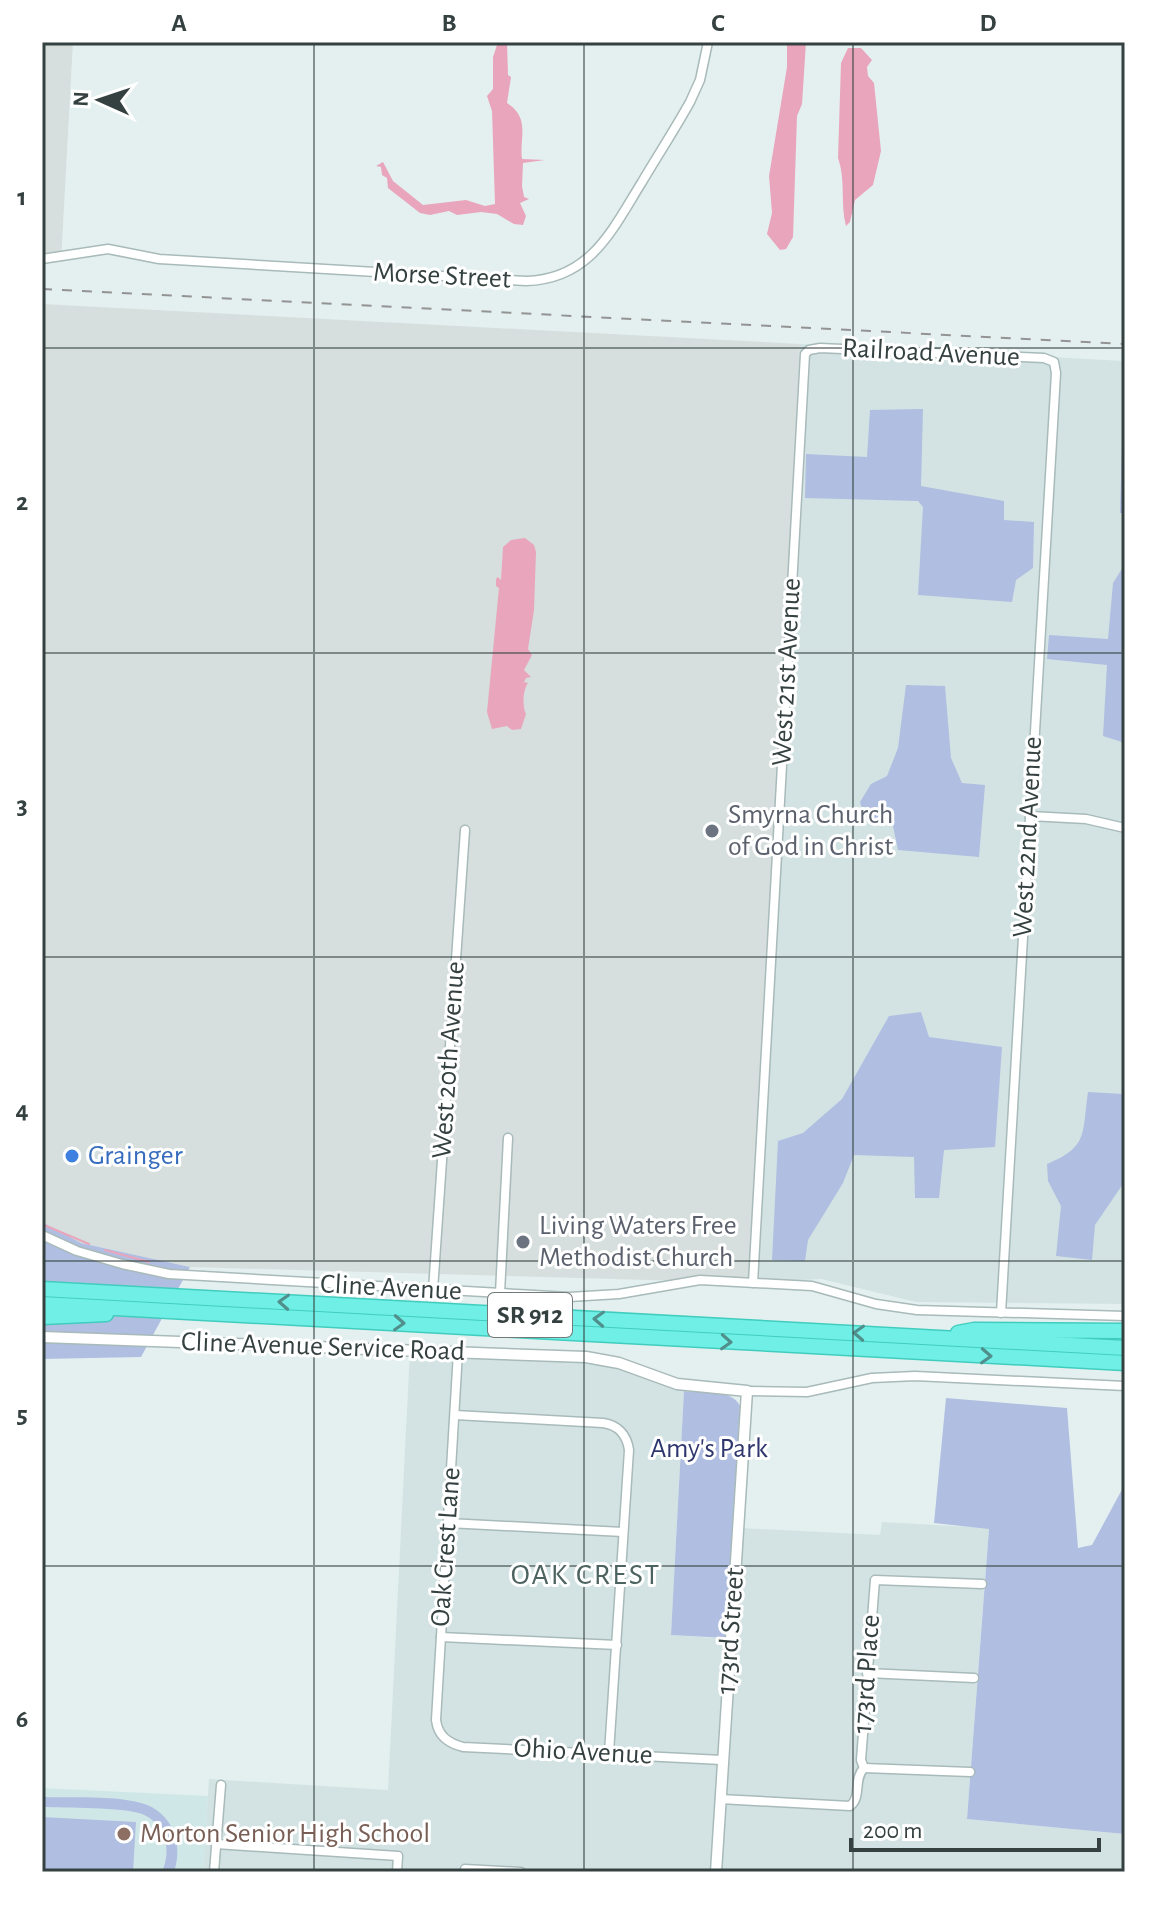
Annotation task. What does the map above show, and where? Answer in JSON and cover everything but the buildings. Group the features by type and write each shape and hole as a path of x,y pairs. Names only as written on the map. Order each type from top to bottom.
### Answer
{"highway":[{"name":"Cline Avenue","path":"42,1287 1125,1348"},
{"name":"Cline Avenue","path":"42,1304 1125,1363"},
{"path":"42,1317 164,1310"},
{"path":"937,1338 974,1330 1125,1331"}],"street":[{"name":"Morse Street","path":"42,259 108,249 159,259 310,269 526,281 559,275 600,247 618,223 690,102 700,80 708,42"},
{"name":"Railroad Avenue","path":"807,351 820,348 1044,358 1054,362"},
{"name":"West 21st Avenue","path":"753,1283 799,427 803,359 807,351"},
{"name":"West 22nd Avenue","path":"1001,1313 1056,373 1054,362"},
{"path":"1030,816 1086,819 1125,828"},
{"name":"West 20th Avenue","path":"433,1290 465,830"},
{"path":"500,1293 508,1138"},
{"name":"Cline Avenue","path":"42,1235 108,1260 169,1274 433,1290 602,1296 688,1280 812,1286 900,1308 1125,1316"},
{"name":"Cline Avenue Service Road","path":"42,1337 265,1343 605,1359 677,1384 747,1391 807,1392 872,1378 915,1376 1125,1386"},
{"name":"Oak Crest Lane","path":"445,1740 436,1720 458,1352"},
{"name":"173rd Street","path":"716,1872 747,1391"},
{"path":"455,1415 603,1423 622,1433 629,1450 609,1753"},
{"path":"448,1523 623,1532"},
{"name":"173rd Place","path":"720,1799 850,1806 856,1800 859,1774 864,1768 861,1760 875,1580 982,1584"},
{"path":"441,1637 617,1645"},
{"path":"867,1673 974,1678"},
{"name":"Ohio Avenue","path":"445,1740 463,1747 722,1760"},
{"path":"864,1768 970,1772"},
{"path":"214,1872 221,1785"},
{"path":"216,1844 398,1856 397,1872"},
{"path":"465,1869 521,1872"}],"shaded area":[{"path":"42,42 73,42 61,262 42,262"},
{"path":"498,42 507,42 508,75 511,77 507,103 522,122 522,159 545,160 523,163 522,186 524,197 529,199 520,203 526,216 523,225 514,224 497,214 481,212 457,215 449,211 430,215 420,213 388,188 381,167 376,166 383,162 393,181 423,205 466,200 485,206 495,204 492,111 487,96 493,89 493,57"},
{"path":"787,42 806,42 802,104 797,116 793,237 786,249 780,250 767,234 772,213 769,176 787,67"},
{"path":"848,48 861,48 872,60 867,67 868,76 874,83 881,151 873,185 855,200 850,222 846,226 838,158 841,63"},
{"path":"42,304 800,344 753,1283 190,1267 81,1243 42,1222"},
{"path":"800,344 1125,361 1125,1304 916,1302 821,1279 753,1283"},
{"path":"525,538 534,545 536,552 534,610 528,649 532,655 524,670 531,677 524,682 528,683 524,698 526,714 521,729 512,730 507,726 492,729 487,712 499,588 496,579 501,580 503,547 511,540"},
{"path":"410,1350 595,1363 624,1369 684,1391 671,1635 730,1639 711,1872 203,1872 209,1779 388,1790"},
{"path":"882,1522 989,1528 967,1819 1125,1834 1125,1872 722,1872 741,1528 880,1535"},
{"name":"Morton Senior High School","path":"42,1788 208,1796 203,1872 42,1872"}],"green space":[{"path":"1124,375 1125,513 1120,513"},
{"path":"923,409 921,486 1004,501 1004,520 1034,522 1033,568 1016,580 1012,602 918,595 923,507 918,501 805,498 806,454 867,457 870,410"},
{"path":"1125,564 1125,743 1103,736 1107,665 1047,659 1049,635 1108,639 1113,583"},
{"path":"906,685 945,686 951,758 962,783 985,785 979,857 898,850 893,826 865,818 860,802 871,784 887,776 898,748"},
{"path":"921,1012 929,1037 1002,1047 995,1147 944,1150 939,1198 915,1198 914,1157 854,1155 843,1183 808,1240 805,1261 772,1260 778,1141 803,1133 842,1099 889,1016"},
{"path":"1125,1089 1125,1181 1095,1225 1092,1260 1056,1256 1061,1206 1048,1181 1047,1164 1061,1158 1077,1145 1083,1128 1088,1092 1124,1094"},
{"path":"42,1222 81,1243 190,1267 141,1357 42,1359"},
{"name":"Amy's Park","path":"684,1391 724,1394 740,1406 726,1638 671,1635"},
{"path":"946,1398 1067,1408 1078,1548 1092,1545 1125,1484 1125,1834 967,1819 989,1529 934,1523"},
{"path":"42,1797 118,1799 152,1807 161,1813 173,1830 177,1851 174,1872 162,1872 166,1855 165,1838 150,1818 122,1810 42,1807"},
{"path":"42,1817 136,1822 133,1872 42,1872"}],"waterway":[{"path":"44,1225 89,1244"},
{"path":"105,1250 149,1262"}],"railway":[{"path":"42,289 1125,344"}],"place":[{"name":"Smyrna Church of God in Christ","path":"712,831"},
{"name":"Grainger","path":"72,1156"},
{"name":"Living Waters Free Methodist Church","path":"523,1242"},
{"name":"Morton Senior High School","path":"124,1834"}],"district":[{"name":"OAK CREST","path":"586,1575"}]}
